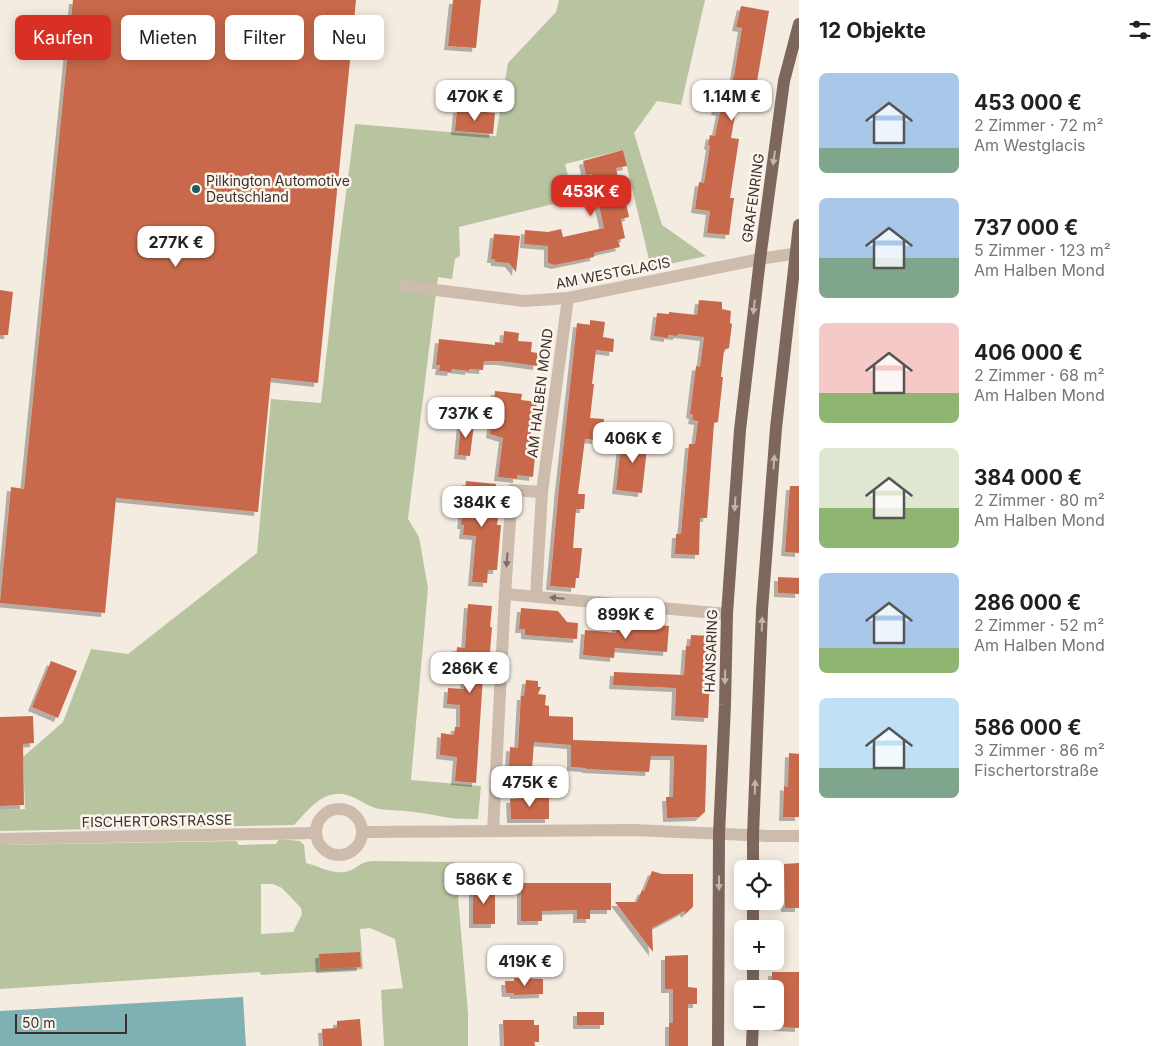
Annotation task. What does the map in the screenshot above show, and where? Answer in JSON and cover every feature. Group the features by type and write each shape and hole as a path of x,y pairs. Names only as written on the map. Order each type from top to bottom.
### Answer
{"main road":[{"name":"GRAFENRING","path":"760,259 784,81 799,24"},
{"path":"753,860 762,610 776,428 799,225"},
{"name":"HANSARING","path":"718,1046 719,834 727,614 740,430 760,259"},
{"path":"752,1030 752,1046"}],"street":[{"name":"AM WESTGLACIS","path":"404,286 524,301 568,298 797,253"},
{"name":"AM HALBEN MOND","path":"536,596 542,492 568,298"},
{"path":"493,832 512,490 542,492"},
{"path":"505,594 727,614"},
{"path":"336,808 350,811 356,816 360,822 362,832 360,842 356,848 344,855 336,855 322,849 315,834 318,820 329,810 336,808"},
{"path":"362,832 634,830 753,836 799,836"},
{"name":"FISCHERTORSTRASSE","path":"0,839 315,834"}],"green space":[{"path":"559,0 705,0 681,105 657,101 634,133 662,225 706,256 651,268 623,150 565,164 574,199 459,227 460,256 455,259 452,279 438,277 408,519 419,537 428,588 411,780 481,786 478,819 452,818 410,811 379,809 353,797 336,794 329,795 318,801 294,825 0,831 0,810 25,809 23,757 63,722 91,649 128,654 257,553 271,399 321,403 355,124 496,136 508,63 556,12"},
{"path":"279,839 300,841 304,845 306,863 334,872 348,871 370,861 455,862 468,1013 468,1046 384,1046 381,990 403,988 395,939 370,928 360,929 363,969 261,975 260,972 0,989 0,845 236,841 239,845 276,844","holes":["261,884 273,884 282,888 301,908 302,914 293,932 261,934"]}],"water":[{"path":"243,997 246,1046 0,1046 0,1011"}],"building":[{"name":"Pilkington Automotive Deutschland","path":"73,0 356,0 355,15 314,15 314,60 350,60 318,383 271,378 258,512 116,498 105,613 0,603 11,487 24,489 67,60 111,60 111,15 71,15"},
{"path":"453,0 481,0 476,48 448,46"},
{"path":"741,6 769,11 753,105 738,102 735,115 731,138 739,139 730,198 734,198 729,235 707,233 710,211 695,209 699,182 704,183 710,135 715,136 720,112 715,111 718,82 731,84 734,76 742,28 736,27"},
{"path":"457,109 495,113 493,134 455,131"},
{"path":"623,150 627,166 616,168 629,217 621,219 625,238 618,240 620,247 594,253 594,257 555,265 548,263 548,246 524,244 525,230 548,232 561,229 563,237 604,228 592,174 586,175 583,161"},
{"path":"494,234 520,236 516,272 509,263 495,262 495,259 491,259"},
{"path":"0,290 13,292 8,335 0,335"},
{"path":"699,300 722,302 722,309 731,311 730,323 732,324 729,348 724,350 718,422 714,423 707,518 700,518 699,555 675,554 676,534 681,534 689,444 695,444 698,421 692,420 693,415 690,414 696,366 700,367 704,337 678,334 677,336 668,335 668,338 654,336 657,313 669,314 669,312 697,315"},
{"path":"590,320 605,322 603,337 614,339 613,352 596,350 590,418 604,419 603,432 597,431 596,440 585,439 578,494 585,494 584,509 576,509 573,548 582,548 579,578 576,578 575,588 550,586 577,323 590,325"},
{"path":"504,331 519,333 518,341 532,342 531,352 538,353 537,366 500,361 484,361 483,370 452,369 451,372 439,371 440,365 436,365 439,339 495,345 495,342 503,343"},
{"path":"495,391 522,394 521,400 537,402 534,422 532,422 529,456 535,456 533,477 517,475 517,479 498,477 503,438 490,434"},
{"path":"461,422 474,424 470,456 458,455"},
{"path":"636,429 649,430 642,493 616,490 621,444 634,445"},
{"path":"466,481 496,484 492,518 498,518 497,525 501,525 497,570 488,570 487,583 472,582 476,536 463,535 464,525 461,525"},
{"path":"790,486 799,486 799,553 785,552"},
{"path":"778,577 799,578 799,594 778,593"},
{"path":"468,604 492,606 488,677 483,676 476,783 455,781 457,757 440,755 441,733 454,735 455,727 460,727 460,705 447,704 448,688 464,689 466,660 456,660 457,647 465,648"},
{"path":"521,608 558,611 567,622 578,623 577,639 525,635 525,629 519,629"},
{"path":"616,622 669,626 667,652 615,648 614,658 583,655 585,630 616,633"},
{"path":"691,635 712,636 708,718 675,716 676,688 613,685 614,672 684,675 686,646 690,646"},
{"path":"51,661 77,671 58,718 32,707"},
{"path":"526,680 538,681 538,687 541,687 538,694 546,695 545,705 549,706 549,716 573,717 573,740 707,745 705,812 699,817 667,818 666,797 673,797 674,756 651,756 649,772 586,769 571,767 571,745 534,742 532,769 509,767 510,747 518,748 521,696 524,696"},
{"path":"33,716 34,743 23,744 24,805 0,806 0,717"},
{"path":"789,753 799,754 799,817 783,817 784,786 788,787"},
{"path":"549,796 549,819 511,819 510,799"},
{"path":"799,863 799,908 785,908 784,864"},
{"path":"652,871 662,874 693,874 693,907 685,914 684,911 652,928 653,952 615,902 637,902 642,890 644,891"},
{"path":"521,883 611,883 611,910 590,910 590,919 577,919 577,910 542,911 542,921 521,921"},
{"path":"495,886 495,924 473,924 473,887"},
{"path":"360,952 361,967 320,969 319,954"},
{"path":"688,955 688,987 697,988 697,1004 688,1004 688,1046 669,1046 669,1023 673,1023 673,989 665,989 665,956"},
{"path":"772,972 799,972 799,1028 784,1027 784,980 772,980"},
{"path":"514,978 543,979 543,994 514,995 514,993 506,993 505,981 514,981"},
{"path":"577,1012 604,1012 604,1025 577,1025"},
{"path":"360,1019 362,1046 323,1046 322,1029 337,1028 337,1021"},
{"path":"503,1020 534,1020 534,1025 539,1025 539,1042 534,1042 535,1046 504,1046"}],"place":[{"name":"Pilkington Automotive Deutschland","path":"196,189"}]}
